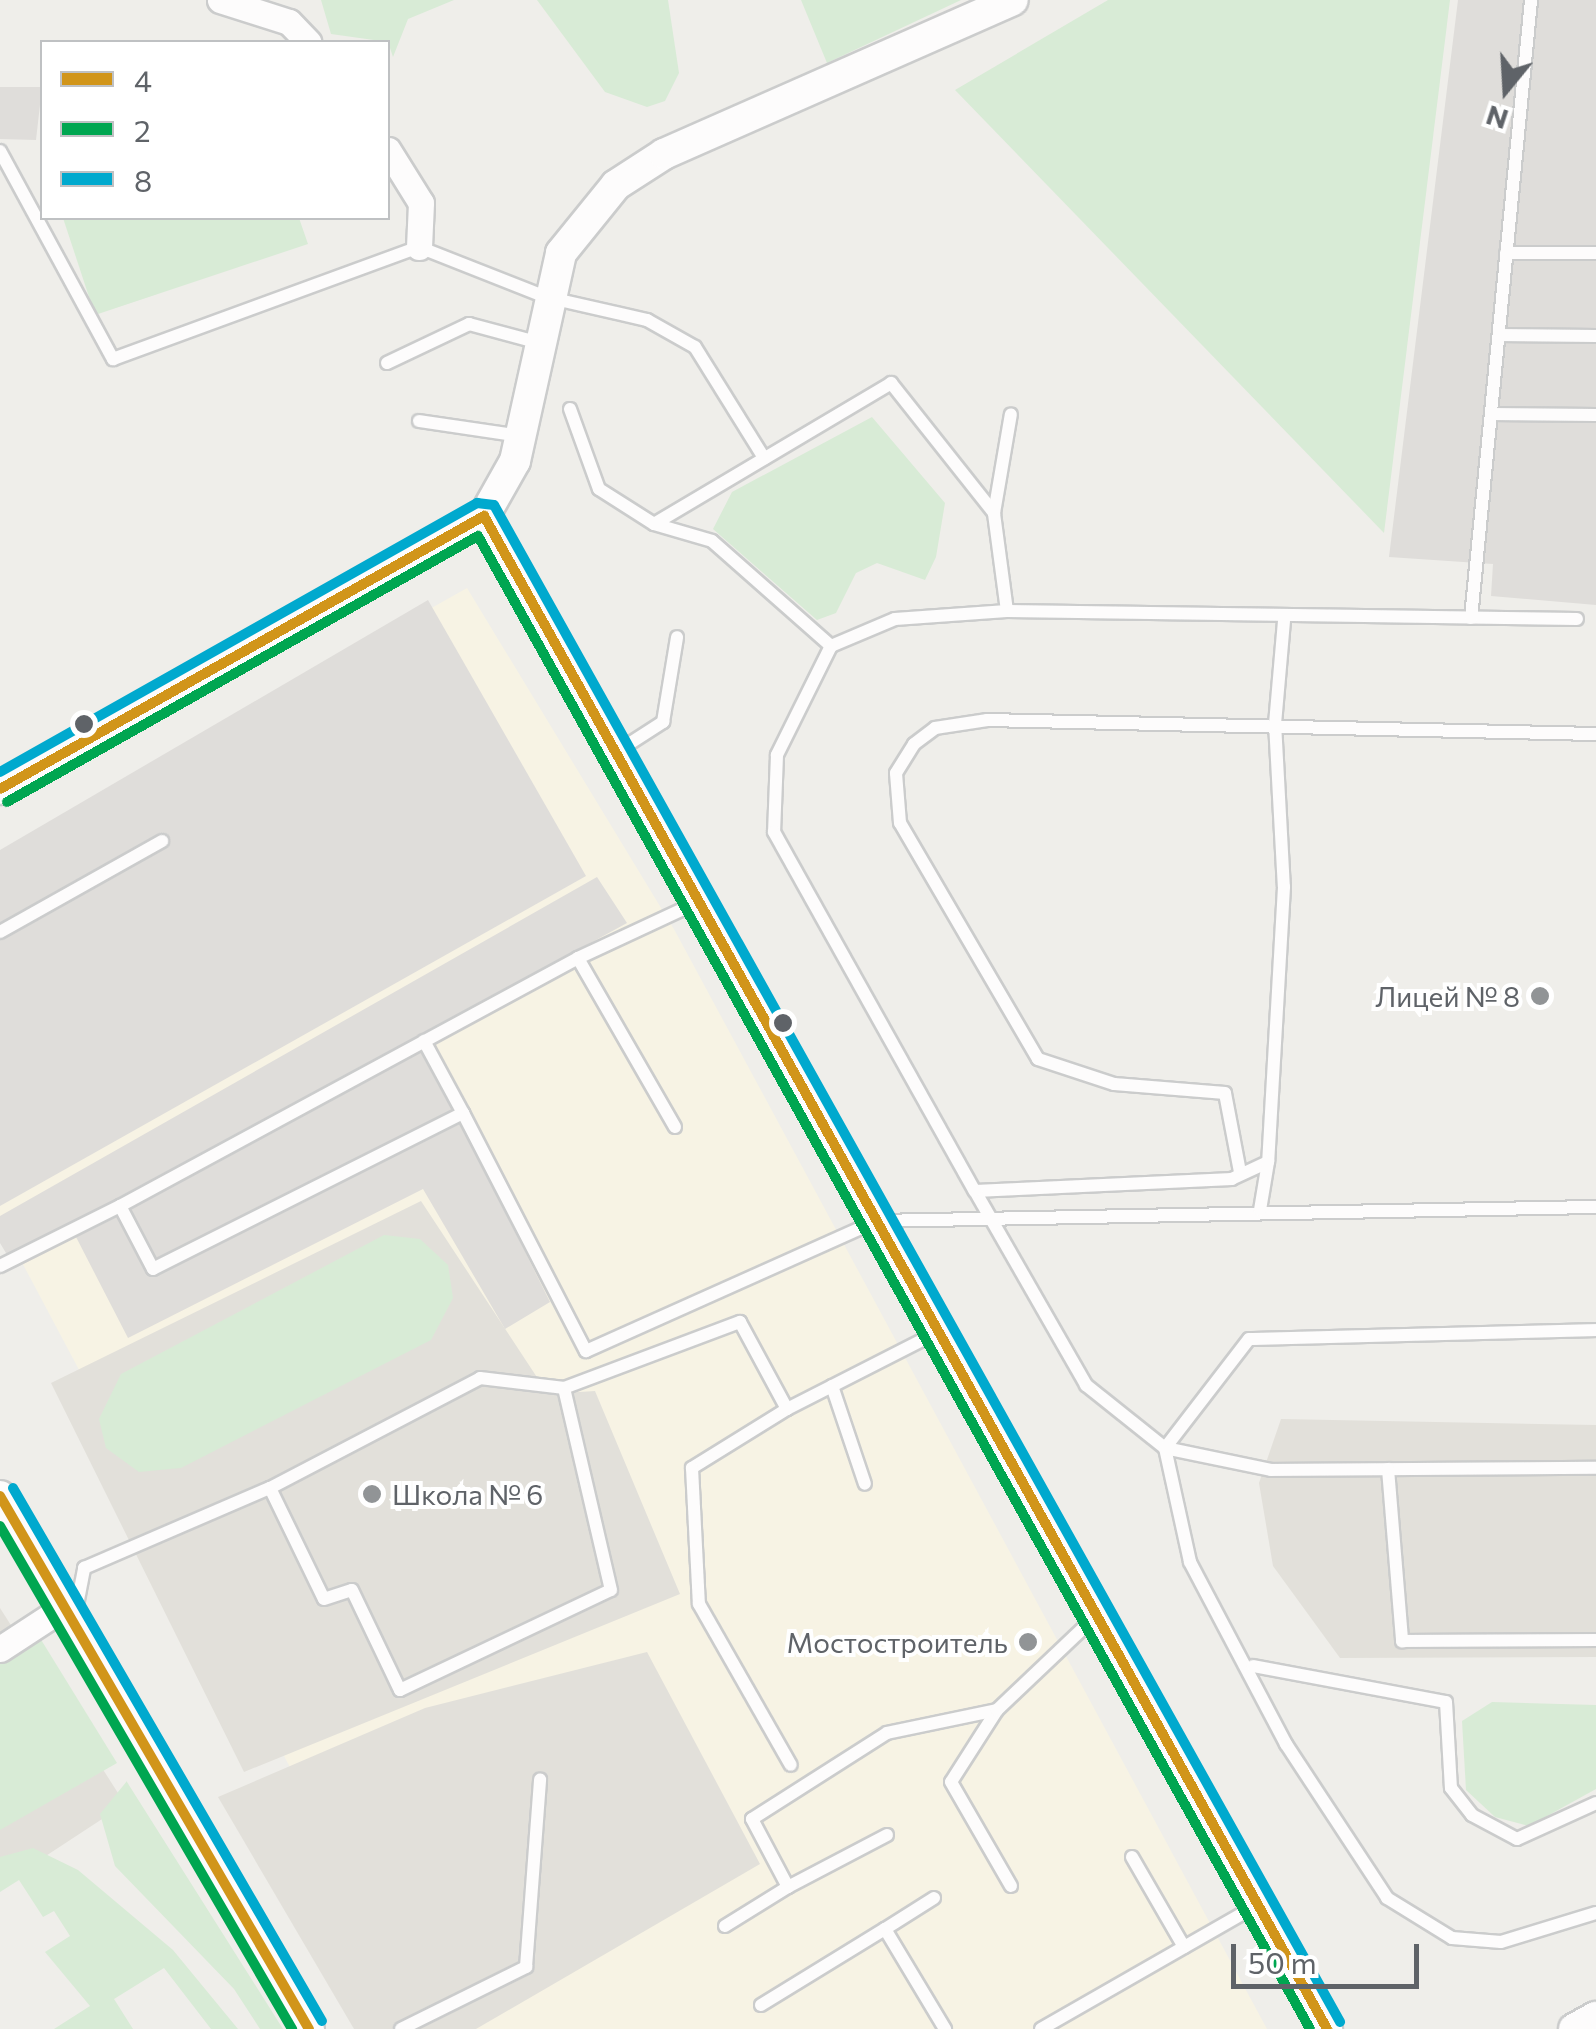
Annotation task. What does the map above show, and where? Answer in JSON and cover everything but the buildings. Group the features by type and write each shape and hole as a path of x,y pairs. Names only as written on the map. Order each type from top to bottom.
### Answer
{"street":[{"path":"220,0 286,11 307,40"},
{"path":"0,789 484,516 522,436 546,297 588,214 664,154 1014,0"},
{"path":"390,153 421,203 419,247"},
{"path":"484,516 1327,2029"},
{"path":"0,1496 58,1611 309,2029"},
{"path":"0,1649 58,1611"},
{"path":"1574,2029 1596,2017"}],"lane":[{"path":"1471,618 1530,0"},
{"path":"0,152 113,359 419,247 546,297 648,320 695,347 764,458"},
{"path":"1506,253 1596,253"},
{"path":"387,363 469,324 536,342"},
{"path":"1498,336 1596,336"},
{"path":"654,524 891,383 994,513"},
{"path":"570,408 599,489 654,524 712,542 832,646"},
{"path":"1007,611 994,513 1011,414"},
{"path":"1491,414 1596,414"},
{"path":"419,421 522,436"},
{"path":"1577,619 1284,621 1007,611 895,619 832,646 777,754 774,832 988,1218 1086,1385 1165,1448 1272,1470 1596,1468"},
{"path":"1260,1210 1268,1162 1284,887 1275,723 1284,621"},
{"path":"616,752 662,722 677,637"},
{"path":"1240,1172 1225,1093 1114,1084 1038,1059 900,823 896,774 935,728 986,720 1275,723 1596,734"},
{"path":"0,932 162,842"},
{"path":"0,1266 120,1206 578,958 699,902"},
{"path":"578,958 675,1127"},
{"path":"424,1041 586,1350 876,1221 1260,1210 1596,1207"},
{"path":"120,1206 153,1269 462,1113"},
{"path":"975,1191 1240,1172 1268,1162"},
{"path":"58,1611 78,1600 84,1568 270,1488 480,1378 564,1388 740,1322 788,1408"},
{"path":"1596,1330 1249,1339 1165,1448 1190,1562 1252,1666 1286,1744 1387,1898 1452,1938 1500,1942 1596,1913"},
{"path":"791,1765 699,1604 692,1468 788,1408 938,1332"},
{"path":"832,1386 865,1484"},
{"path":"270,1488 324,1599 352,1590 400,1690 612,1590 564,1388"},
{"path":"1388,1469 1402,1642 1596,1640"},
{"path":"1011,1886 951,1782 997,1710 1049,1651 1096,1616"},
{"path":"1252,1666 1446,1702 1451,1788 1472,1815 1517,1839 1596,1803"},
{"path":"788,1888 752,1819 888,1733 997,1710"},
{"path":"401,2029 526,1966 540,1780"},
{"path":"725,1926 887,1835"},
{"path":"1132,1857 1184,1947"},
{"path":"761,2005 934,1898"},
{"path":"1041,2029 1258,1904"},
{"path":"885,1929 945,2029"}],"shaded area":[{"path":"1458,0 1596,0 1596,605 1491,596 1493,564 1389,557"},
{"path":"0,87 40,87 36,140 0,139"},
{"path":"467,588 675,931 1267,2029 429,2029 0,1221 0,851"},
{"path":"428,600 586,876 0,1206 0,850"},
{"path":"597,877 627,923 418,1037 550,1302 505,1329 423,1189 128,1338 76,1237 15,1268 0,1243 0,1216"},
{"name":"Школа № 6","path":"421,1201 548,1394 595,1391 680,1594 244,1772 51,1383"},
{"path":"1281,1419 1596,1425 1596,1657 1340,1658 1273,1566 1259,1483"},
{"path":"0,1608 125,1804 0,1886"},
{"path":"647,1652 760,1864 476,2029 354,2029 218,1797 425,1708"}],"green space":[{"path":"321,0 454,0 408,19 393,57 390,40 331,34"},
{"path":"537,0 668,0 679,73 665,101 647,107 605,92"},
{"path":"801,0 961,0 827,63"},
{"path":"1108,0 1450,0 1384,533 955,90"},
{"path":"64,220 300,220 308,244 95,315"},
{"path":"872,417 945,503 936,557 925,580 877,563 856,573 836,613 817,620 713,529 732,492"},
{"path":"384,1235 420,1239 448,1265 453,1298 431,1340 181,1468 139,1472 106,1448 99,1419 121,1374"},
{"path":"40,1638 117,1763 0,1830 0,1664"},
{"path":"1492,1702 1596,1705 1596,1789 1529,1826 1495,1817 1466,1790 1462,1721"},
{"path":"127,1781 283,2029 260,2029 234,1989 115,1866 100,1814"},
{"path":"33,1848 78,1870 173,1950 238,2029 211,2029 164,1968 114,1999 133,2029 54,2029 90,2006 45,1952 70,1936 54,1911 43,1917 19,1880 0,1892 0,1857"}],"transit line":[{"name":"8","path":"0,772 477,503 494,505 1340,2022"},
{"name":"4","path":"0,789 484,516 1327,2029"},
{"name":"2","path":"7,802 478,536 1310,2029"},
{"name":"8","path":"13,1488 322,2021"},
{"name":"4","path":"0,1496 309,2029"},
{"name":"2","path":"0,1526 292,2029"}],"place":[{"name":"Лицей № 8","path":"1540,996"},
{"name":"Школа № 6","path":"372,1494"},
{"name":"Мостостроитель","path":"1028,1642"}]}
